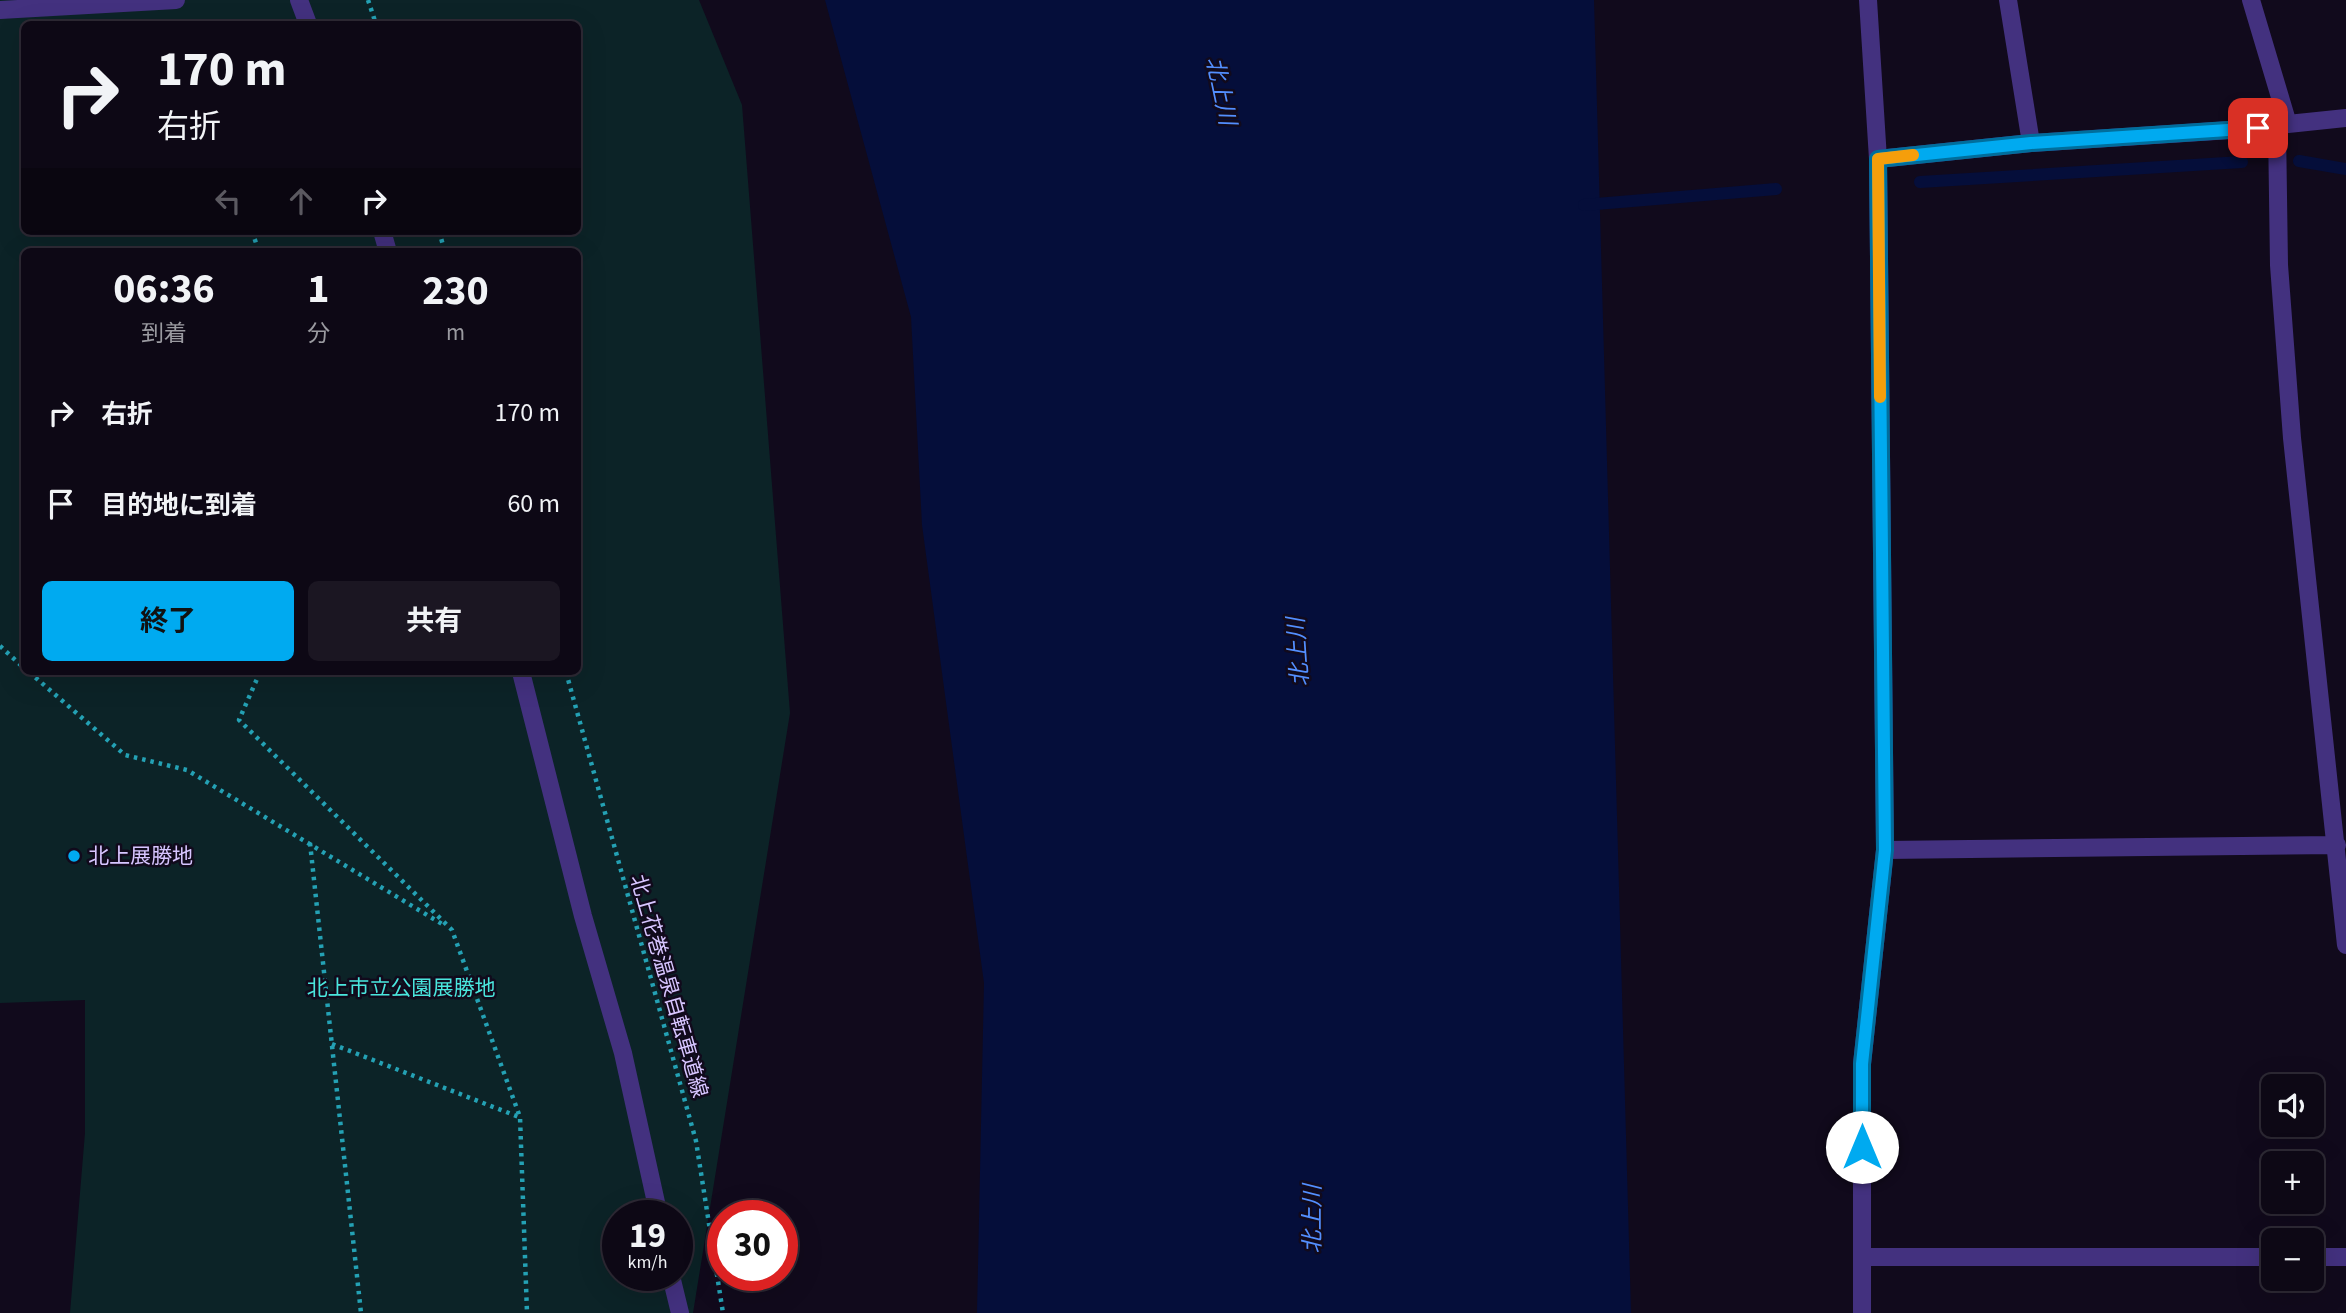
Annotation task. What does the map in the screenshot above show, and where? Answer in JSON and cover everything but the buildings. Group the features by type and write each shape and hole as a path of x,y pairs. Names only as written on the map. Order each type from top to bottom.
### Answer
{"street":[{"path":"0,10 176,0"},
{"path":"299,0 307,21"},
{"path":"1862,1313 1862,1064 1885,850 1878,159 1868,0"},
{"path":"2008,0 2031,143"},
{"path":"2251,0 2288,124 2346,118"},
{"path":"1878,159 2031,143 2277,127 2279,265 2292,438 2346,945"},
{"path":"521,675 583,916 623,1053 655,1200"},
{"path":"1885,850 2337,845"},
{"path":"1862,1256 2261,1257"},
{"path":"2324,1257 2346,1257"},
{"path":"675,1291 680,1313"}],"path":[{"path":"368,0 375,21"},
{"path":"0,646 21,665"},
{"path":"32,675 125,755 187,770 452,930"},
{"path":"259,675 239,720 452,930 520,1117 527,1313"},
{"name":"北上花巻温泉自転車道線","path":"567,675 696,1141 723,1313"},
{"path":"310,842 361,1313"},
{"path":"331,1043 520,1117"}],"green space":[{"name":"北上市立公園展勝地","path":"0,0 699,0 742,105 790,713 711,1200 707,1200 707,1226 693,1313 70,1313 85,1133 85,1000 0,1003"}],"water":[{"name":"北上川","path":"825,0 1594,0 1631,1313 977,1313 984,983 922,525 911,317"}],"waterway":[{"path":"2299,161 2346,169"},
{"path":"1920,182 2242,162"},
{"path":"1584,205 1776,189"}],"slow traffic":[{"path":"1880,397 1878,159 1913,155"}],"place":[{"name":"北上展勝地","path":"74,856"}],"route":[{"path":"1862,1147 1862,1064 1885,850 1878,159 2031,143 2258,128"}]}
